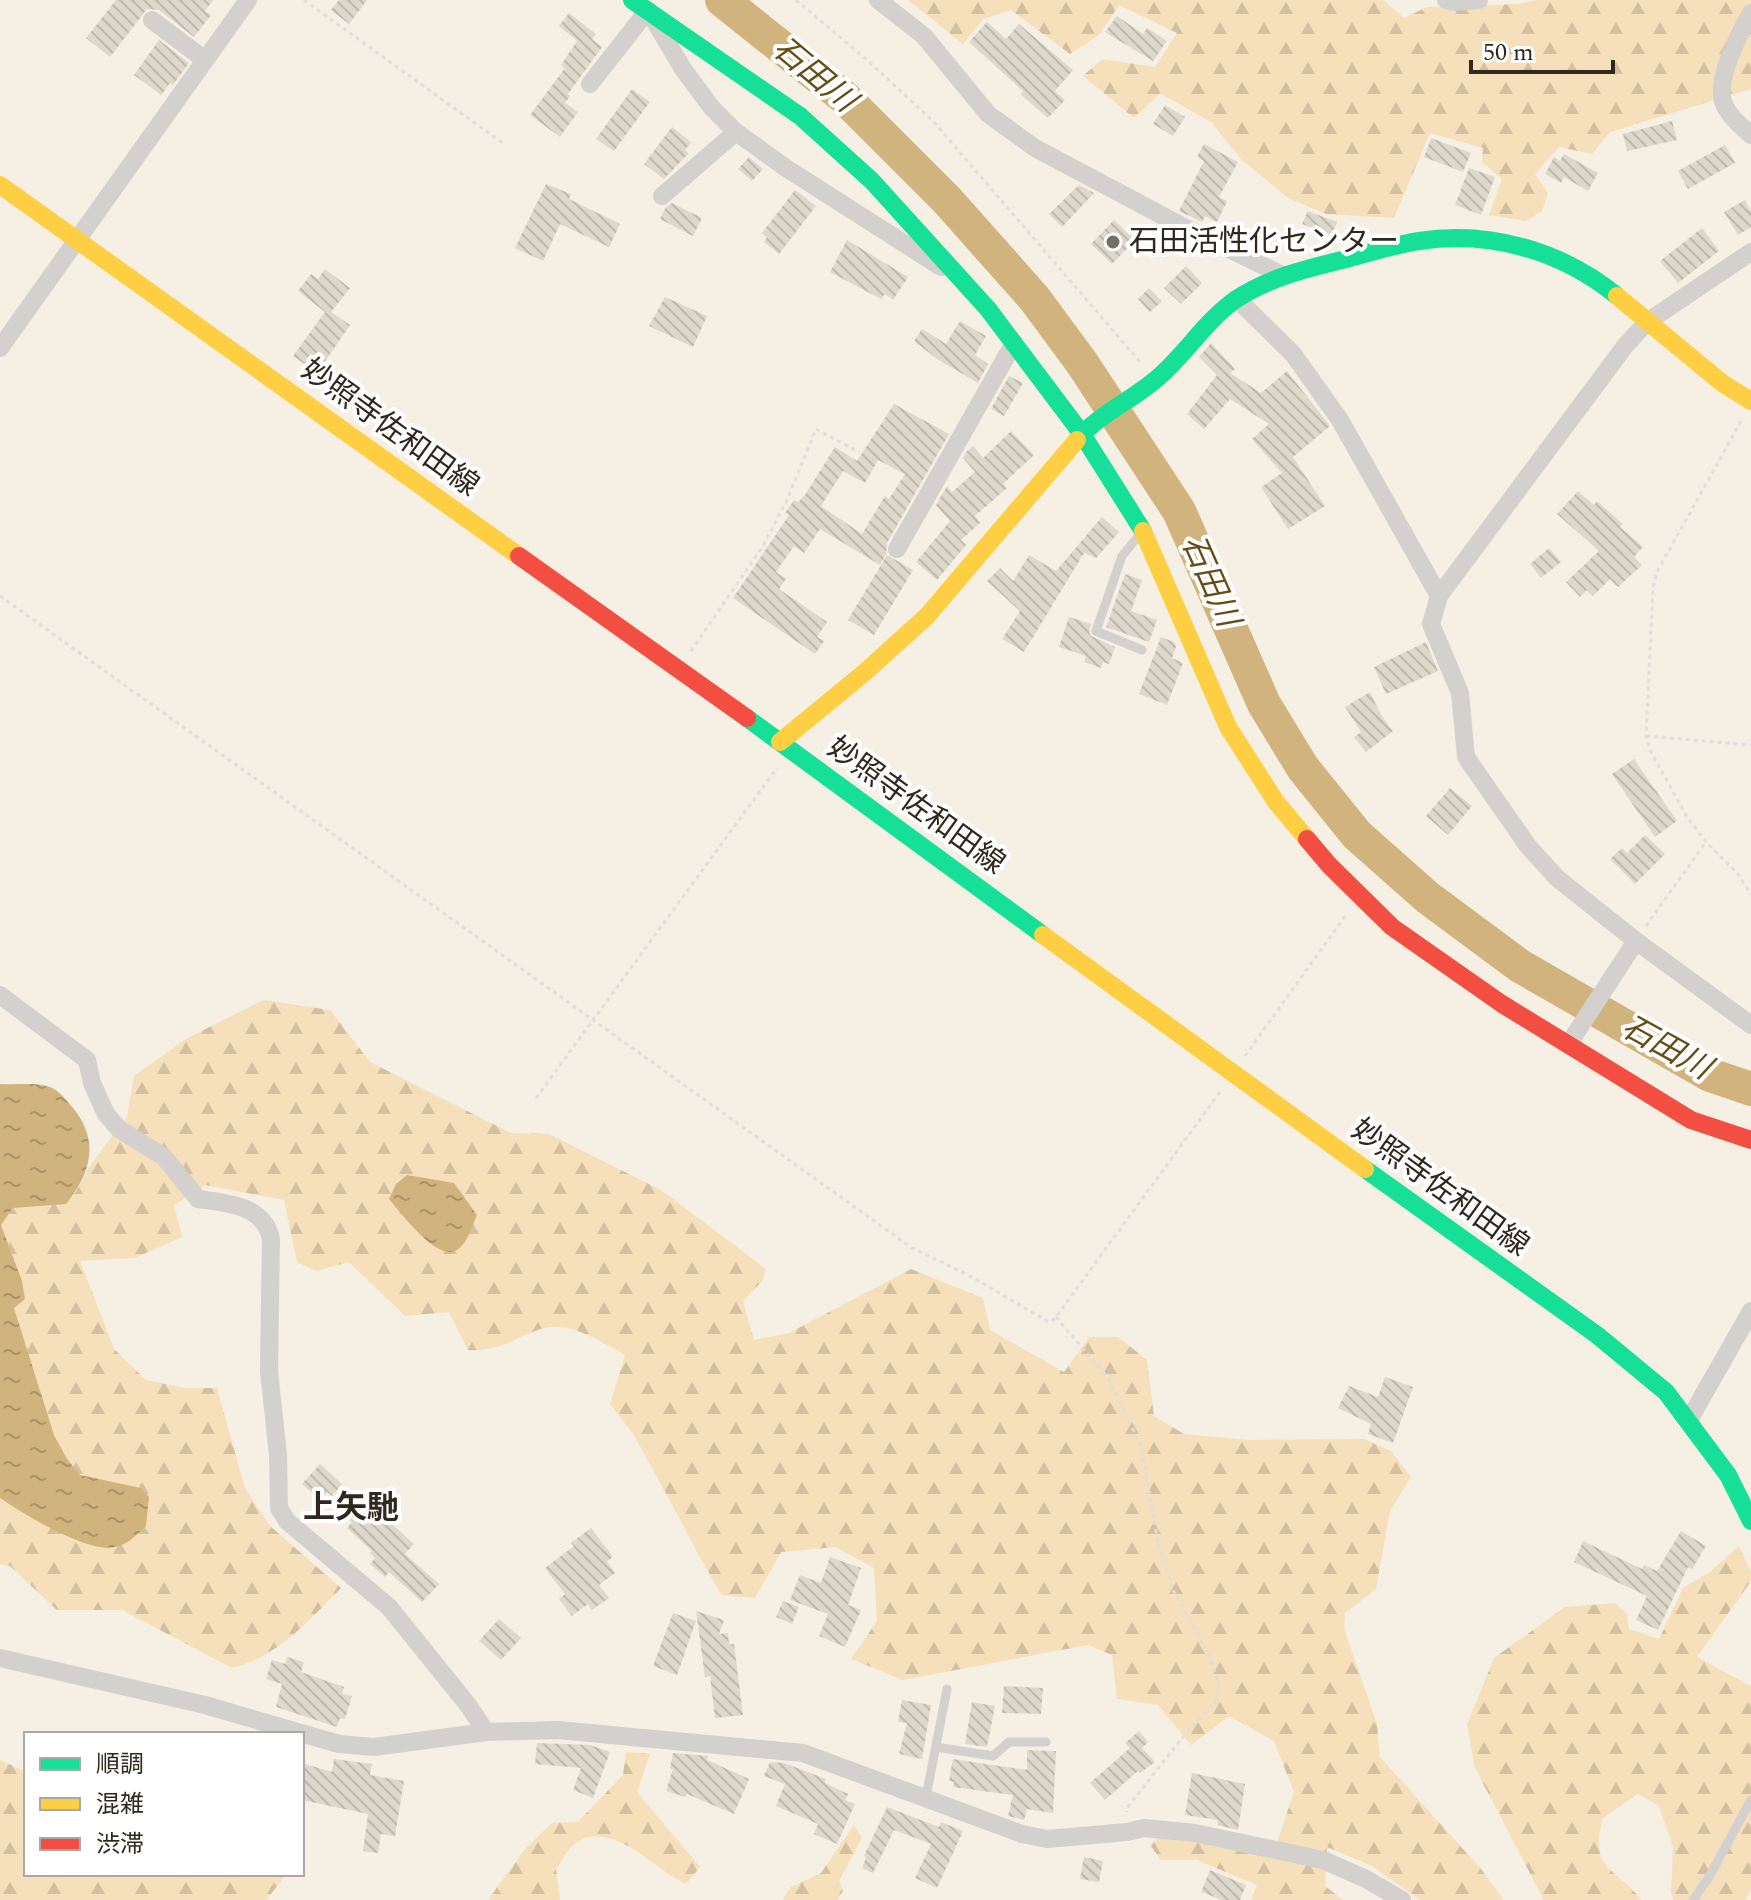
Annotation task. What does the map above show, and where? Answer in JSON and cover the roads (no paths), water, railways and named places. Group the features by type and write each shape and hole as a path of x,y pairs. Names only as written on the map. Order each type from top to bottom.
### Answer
{"street":[{"path":"0,348 248,0"},
{"path":"878,0 924,36 988,114 1035,148 1282,275"},
{"path":"1446,0 1479,0"},
{"path":"590,84 640,5"},
{"path":"640,5 712,108 736,132 786,168 960,278"},
{"path":"640,5 800,116 872,181 960,278 1087,430 1143,531 1228,727 1276,802 1360,897 1392,927 1502,1004 1572,1039 1691,1120 1751,1140"},
{"path":"1751,13 1724,75 1722,100 1732,117 1751,135"},
{"path":"152,20 205,60"},
{"path":"662,196 736,132"},
{"name":"妙照寺佐和田線","path":"0,185 787,746 1233,1074 1597,1335 1666,1392 1728,1475 1751,1521"},
{"path":"787,746 927,616 1087,430 1152,383 1209,321 1237,299 1282,275 1419,241 1473,238 1537,251 1591,275 1722,383 1747,409"},
{"path":"1751,252 1647,322 1625,346 1439,596 1431,624 1460,693 1466,757 1528,846 1557,878 1636,941 1751,1025"},
{"path":"1237,299 1293,354 1340,420 1439,596"},
{"path":"897,549 1014,343"},
{"path":"1572,1039 1636,941"},
{"path":"0,995 87,1060 92,1083 106,1114 119,1129 164,1157 198,1199 248,1209 269,1228 269,1371 278,1455 279,1508 287,1521 389,1607 486,1732"},
{"path":"1689,1420 1751,1311"},
{"path":"0,1658 205,1705 298,1732"},
{"path":"304,1734 339,1744 374,1747 486,1732 558,1730 803,1753 1022,1834 1047,1839 1144,1828 1195,1833 1323,1860 1366,1879 1402,1900"}],"lane":[{"path":"1142,650 1096,631 1122,556 1143,531"},
{"path":"926,1797 947,1689"},
{"path":"936,1747 993,1756 1009,1742 1046,1742"},
{"path":"1693,1900 1751,1800"}],"water":[{"path":"0,1084 44,1085 54,1089 73,1108 87,1133 89,1157 86,1169 66,1204 13,1208 1,1225 22,1281 25,1299 14,1308 54,1435 67,1459 80,1475 141,1488 149,1497 146,1526 120,1546 104,1548 73,1539 0,1498"},
{"path":"407,1175 454,1183 477,1215 463,1245 455,1251 438,1249 429,1242 389,1199 396,1184"}],"waterway":[{"name":"石田川","path":"722,0 845,98 947,200 1034,298 1082,363 1179,511 1264,704 1303,768 1357,835 1427,897 1520,966 1710,1075 1751,1089"}],"place":[{"name":"石田活性化センター","path":"1113,242"}],"district":[{"name":"上矢馳","path":"351,1508"}]}
